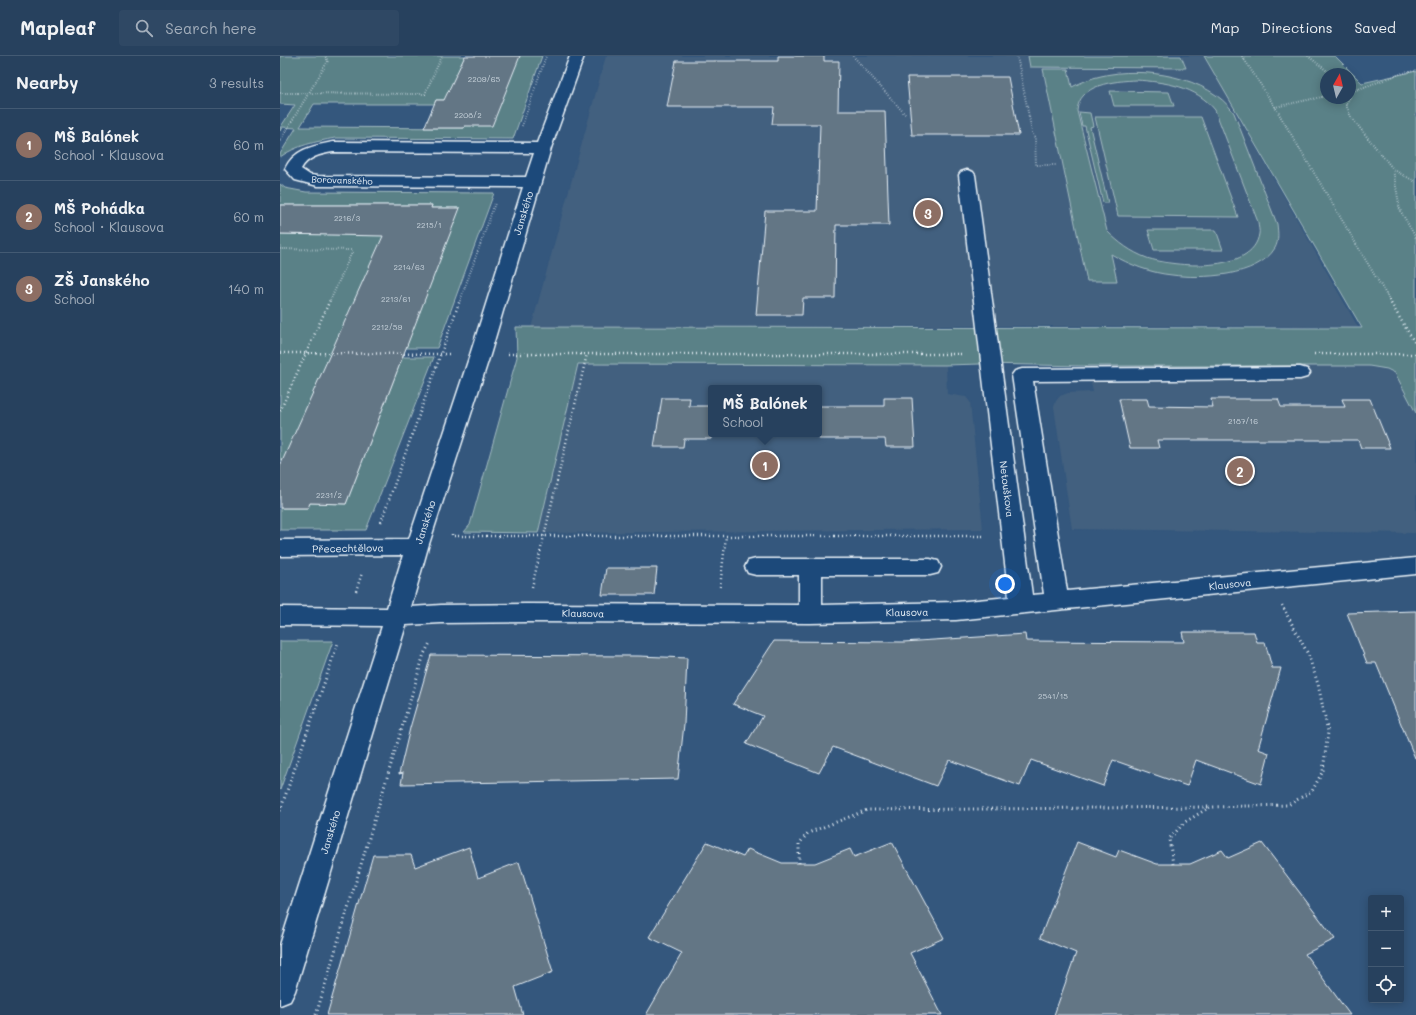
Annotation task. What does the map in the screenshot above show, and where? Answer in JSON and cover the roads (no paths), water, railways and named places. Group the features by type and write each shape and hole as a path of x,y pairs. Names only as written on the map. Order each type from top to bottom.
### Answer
{"street":[{"name":"Janského","path":"280,991 420,539 480,354 532,182 577,56"},
{"name":"Borovanského","path":"532,182 318,181 297,175 293,169 295,163 302,157 322,149 333,148 543,148"},
{"name":"Netouškova","path":"967,175 1022,605"},
{"path":"1057,602 1022,375 1300,373"},
{"name":"Přecechtělova","path":"280,548 420,539"},
{"name":"Klausova","path":"396,617 441,614 526,613 716,615 956,611 1416,566"},
{"path":"756,567 930,567"},
{"path":"810,614 811,567"},
{"path":"280,616 396,617"}],"place":[{"name":"ZŠ Janského","path":"928,213"},
{"name":"MŠ Balónek","path":"765,465"},
{"name":"MŠ Pohádka","path":"1240,471"}]}
